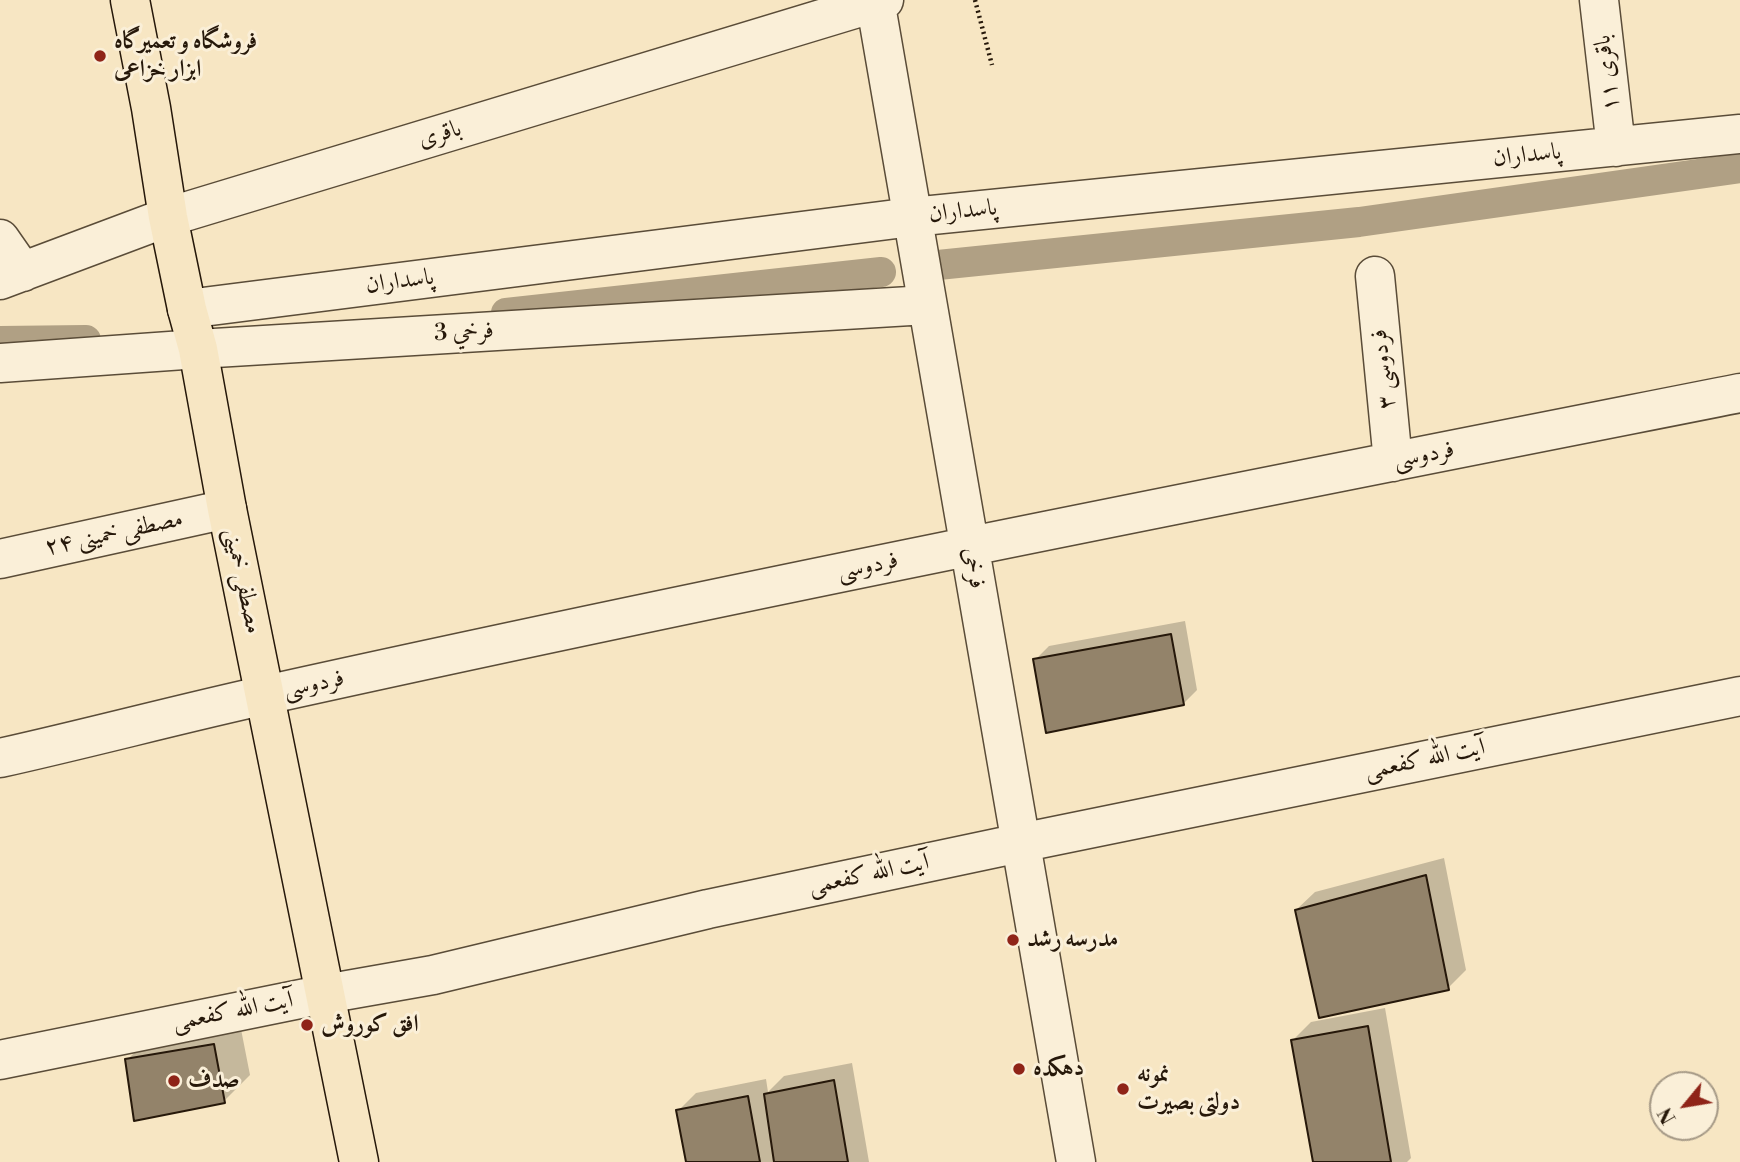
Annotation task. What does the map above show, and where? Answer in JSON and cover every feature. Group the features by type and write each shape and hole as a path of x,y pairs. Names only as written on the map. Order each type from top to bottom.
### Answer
{"main road":[{"name":"مصطفی خمینی","path":"130,0 168,217 198,349 227,509 359,1162"}],"street":[{"name":"باقری ۱۱","path":"1599,0 1616,147"},
{"name":"باقری","path":"11,276 168,217 878,1"},
{"name":"فرخی","path":"878,1 912,218 1073,1149"},
{"name":"پاسداران","path":"187,309 912,218 1740,134"},
{"path":"0,239 11,276"},
{"name":"فردوسی ۳","path":"1375,276 1393,462"},
{"name":"فرخي 3","path":"0,363 927,305"},
{"name":"فردوسی","path":"0,758 265,695 969,546 1740,393"},
{"name":"مصطفی خمینی ۲۴","path":"0,559 227,509"},
{"name":"آیت الله کفعمی","path":"0,1060 433,975 708,909 1740,696"}],"path":[{"path":"975,0 992,65"}],"building":[{"path":"1171,634 1184,705 1046,733 1033,659"},
{"path":"1426,875 1449,990 1319,1018 1295,910"},
{"path":"1368,1026 1391,1162 1313,1162 1291,1040"},
{"name":"صدف","path":"214,1044 225,1103 134,1121 125,1059"},
{"path":"834,1080 848,1162 774,1162 764,1094"},
{"path":"748,1096 760,1162 686,1162 676,1110"}],"waterway":[{"path":"938,265 1359,222 1740,168"},
{"path":"506,313 881,272"},
{"path":"0,341 86,340"}],"place":[{"name":"فروشگاه و تعمیرگاه ابزار خزاعی","path":"100,56"},
{"name":"مدرسه رشد","path":"1013,940"},
{"name":"افق کوروش","path":"307,1025"},
{"name":"دهکده","path":"1019,1069"},
{"name":"صدف","path":"174,1081"},
{"name":"نمونه دولتی بصیرت","path":"1123,1089"}]}
